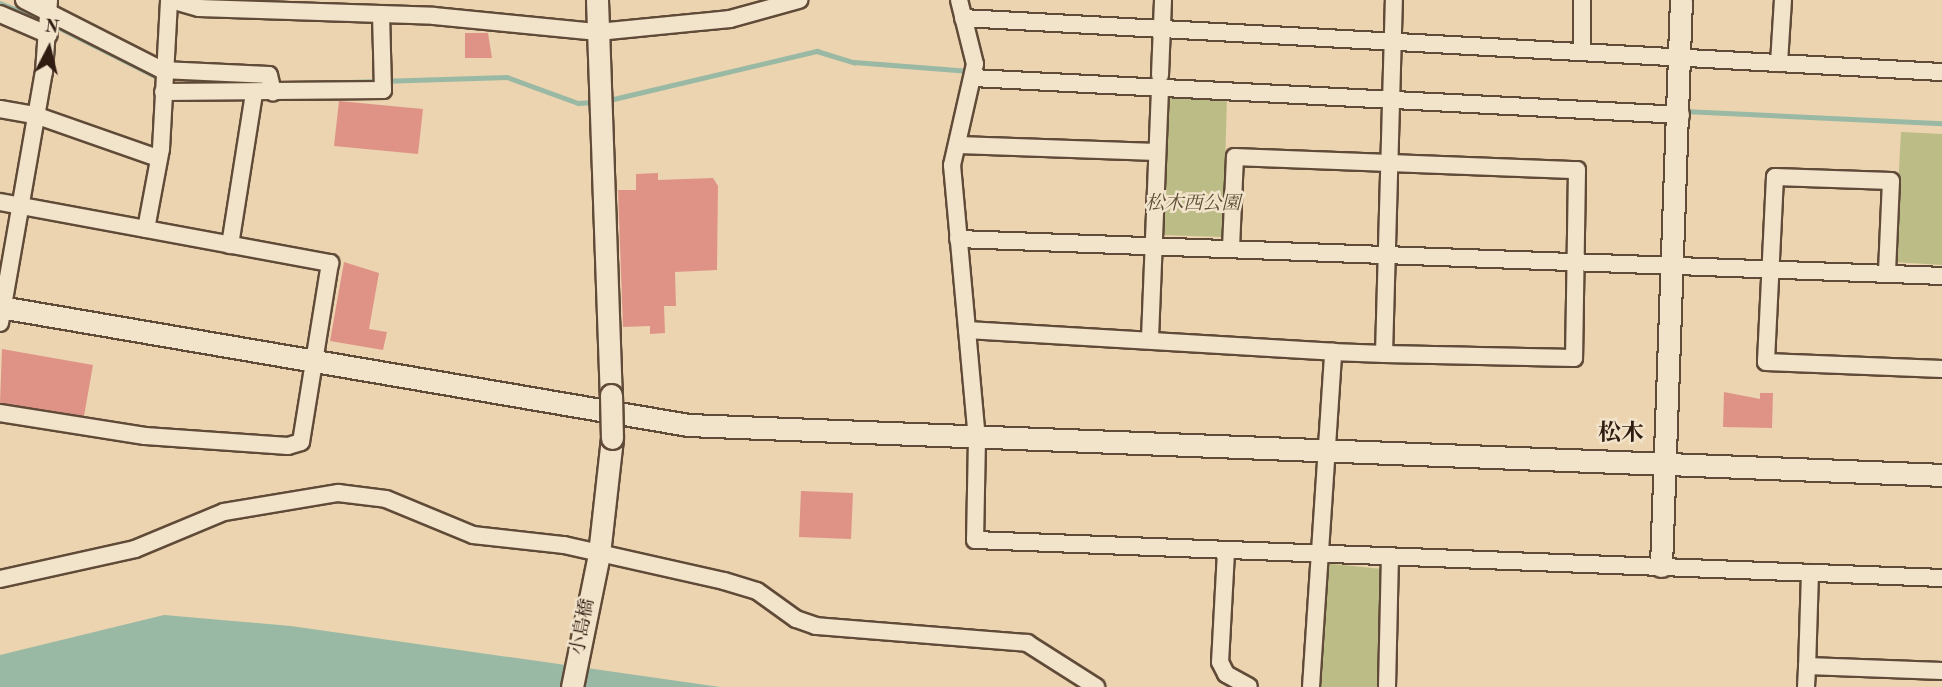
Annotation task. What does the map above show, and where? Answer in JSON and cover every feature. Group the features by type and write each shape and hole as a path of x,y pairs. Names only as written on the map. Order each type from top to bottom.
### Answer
{"street":[{"path":"24,0 50,18 162,80 254,93 273,86"},
{"path":"146,229 158,158 170,0 213,8 381,14 598,32 730,19 799,0"},
{"name":"小島橋","path":"572,687 597,560 612,438 597,0"},
{"path":"959,0 974,72 959,145 952,165 977,438 975,540 1226,552 1942,578"},
{"path":"1150,338 1163,0"},
{"path":"1384,354 1384,252 1394,0"},
{"path":"1582,0 1582,51"},
{"path":"1779,63 1783,0"},
{"path":"1661,566 1681,112 1682,4"},
{"path":"0,14 50,18"},
{"path":"162,80 383,90 381,14"},
{"path":"50,18 21,206 1,312 688,425 1942,475"},
{"path":"963,18 1942,72"},
{"path":"974,72 1390,92 1681,112"},
{"path":"230,245 254,93"},
{"path":"0,109 36,115 158,158"},
{"path":"959,145 1156,152"},
{"path":"967,330 1150,338 1333,352 1574,358 1577,170 1388,160 1235,157 1231,248"},
{"path":"1887,272 1891,181 1775,177 1766,362 1942,369"},
{"path":"0,202 330,263 301,442 288,446 145,436 0,413"},
{"path":"958,239 1384,252 1942,276"},
{"path":"1311,687 1323,451 1333,352"},
{"path":"0,579 135,549 223,512 338,493 386,499 473,535 757,591 796,619 816,626 1027,643 1096,687"},
{"path":"1226,552 1220,663 1226,674 1248,687"},
{"path":"1387,687 1390,557"},
{"path":"1806,687 1810,573"},
{"path":"1807,666 1942,671"},
{"path":"1907,670 1907,687"}],"green space":[{"name":"松木西公園","path":"1166,95 1227,97 1223,237 1161,235"},
{"path":"1901,132 1942,134 1942,265 1894,262"},
{"path":"1324,563 1382,569 1378,687 1319,687"}],"shaded area":[{"path":"164,615 291,626 720,687 0,687 0,655"}],"building":[{"path":"465,33 488,33 492,58 465,58"},
{"path":"339,101 423,109 418,154 334,146"},
{"path":"658,173 658,180 713,178 718,186 717,270 675,272 676,306 664,306 665,333 650,334 650,326 623,327 618,190 636,190 636,174"},
{"path":"344,262 379,273 369,329 387,332 383,350 330,341"},
{"path":"2,349 93,365 84,416 0,403"},
{"path":"1724,392 1760,399 1760,393 1773,393 1772,428 1723,427"},
{"path":"801,491 853,493 851,539 799,537"}],"waterway":[{"path":"0,3 42,20"},
{"path":"50,23 161,79"},
{"path":"605,101 817,51 854,62 970,71"},
{"path":"348,82 507,77 578,103 593,102"},
{"path":"1684,111 1942,123"}],"district":[{"name":"松木","path":"1621,434"}]}
